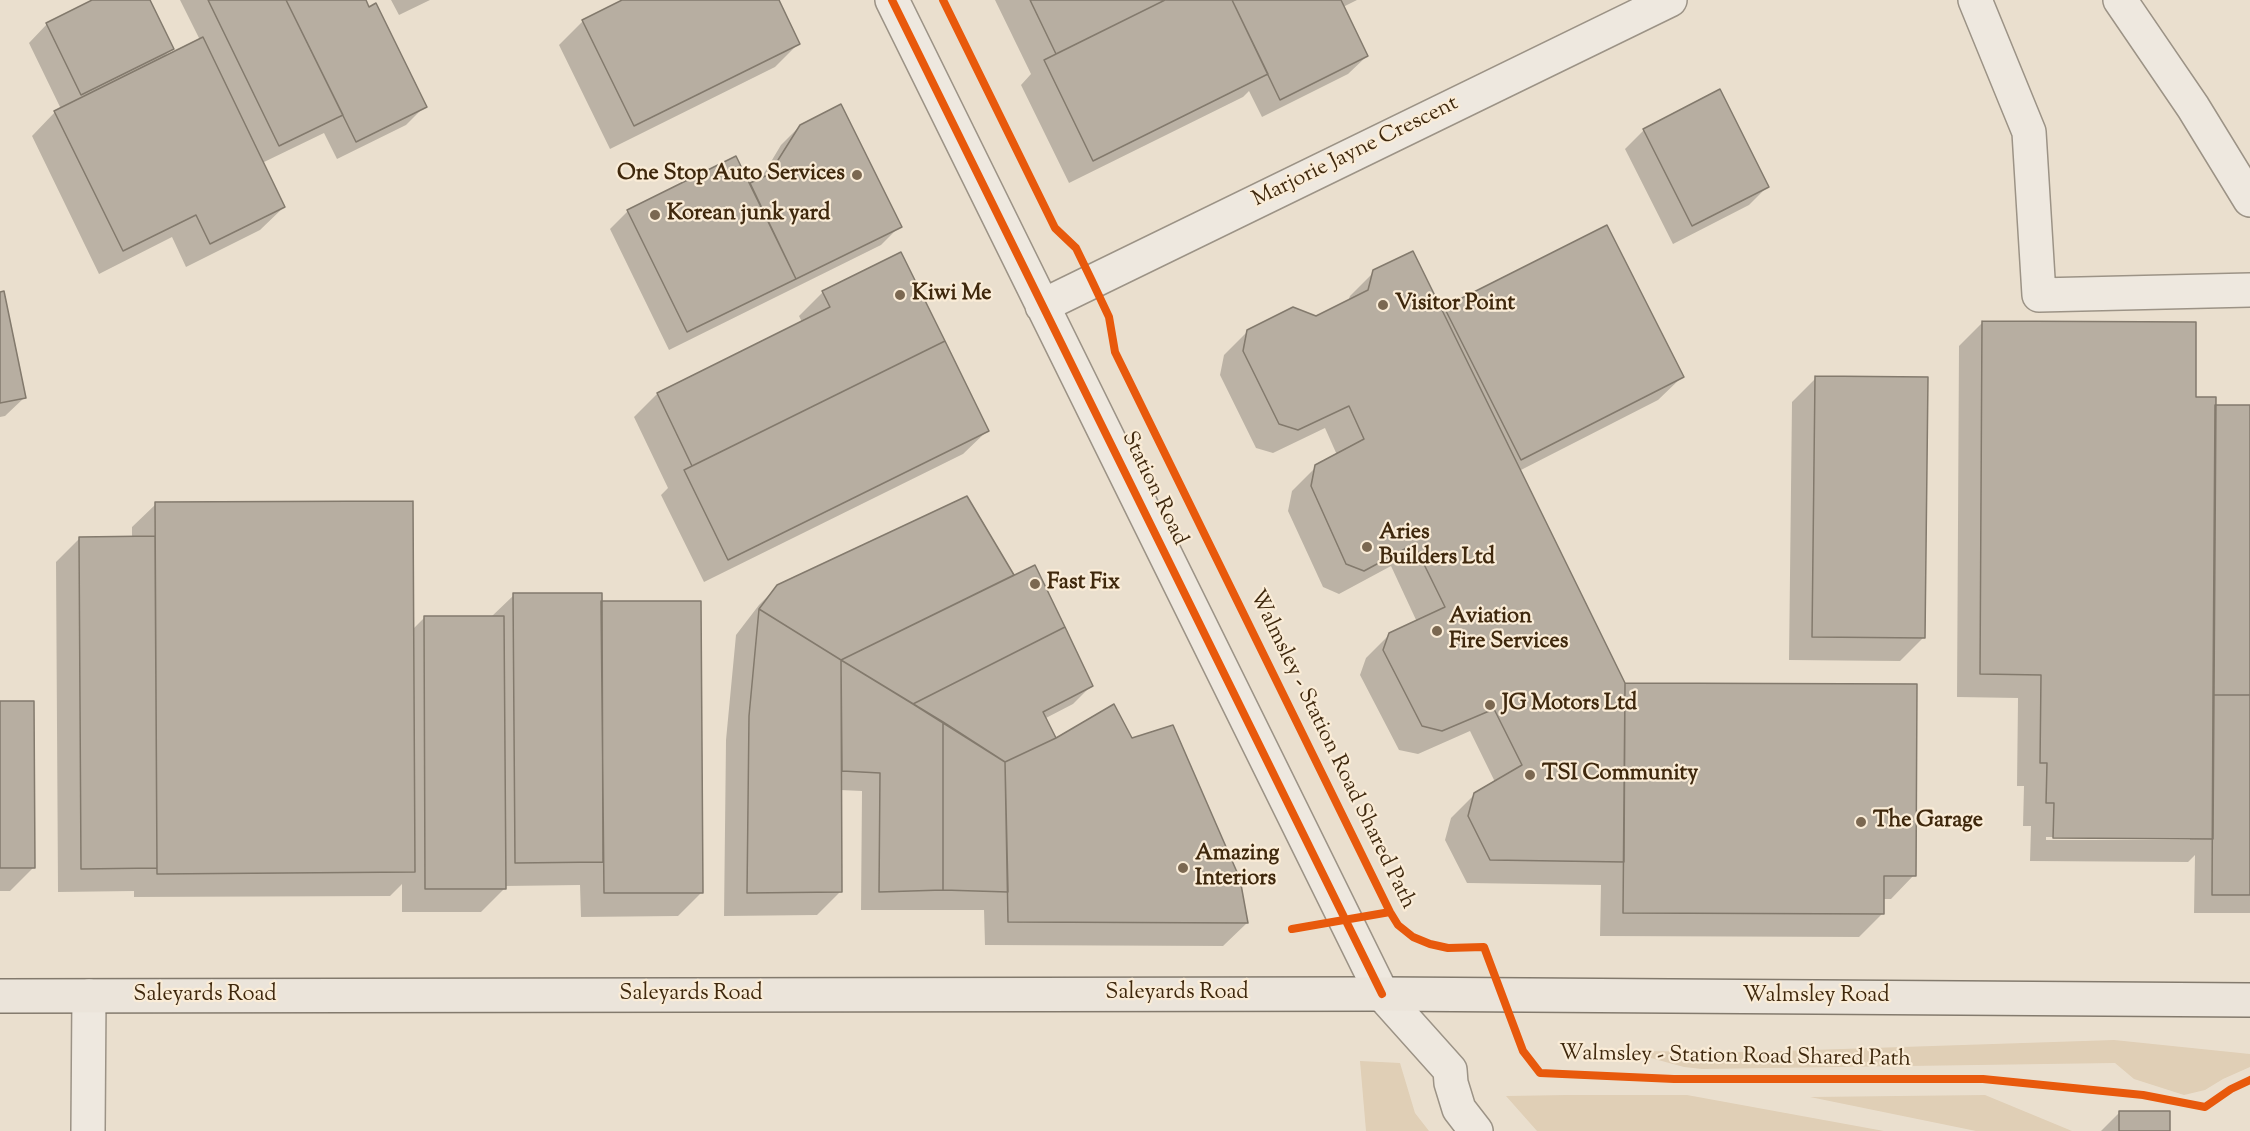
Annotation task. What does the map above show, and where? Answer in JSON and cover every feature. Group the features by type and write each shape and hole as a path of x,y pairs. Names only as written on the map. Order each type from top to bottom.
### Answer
{"main road":[{"name":"Saleyards Road","path":"0,996 1382,994"},
{"name":"Walmsley Road","path":"1382,994 2250,1000"}],"street":[{"name":"Station Road","path":"892,0 1382,994 1450,1070 1451,1083 1459,1109 1476,1131"},
{"name":"Marjorie Jayne Crescent","path":"1042,306 1670,0"},
{"path":"1975,0 2029,132 2039,295 2250,290"},
{"path":"2120,0 2193,107 2250,200"},
{"path":"88,996 88,1131"}],"shaded area":[{"path":"2114,1040 2250,1054 2250,1067 2205,1090 2184,1095 2134,1079 2115,1063 1702,1069 1684,1067 1625,1051 1751,1052"},
{"path":"1360,1061 1400,1063 1415,1113 1429,1131 1366,1131"},
{"path":"1687,1095 1884,1131 1537,1131 1506,1096"},
{"path":"1985,1095 2072,1131 1976,1131 1810,1097"}],"building":[{"path":"92,0 150,0 174,49 81,95 46,23"},
{"path":"208,0 286,0 343,115 279,146"},
{"path":"286,0 366,0 369,7 376,3 427,107 356,142"},
{"path":"622,0 779,0 800,44 634,126 582,20"},
{"path":"1030,0 1165,0 1056,54"},
{"path":"1165,0 1232,0 1268,74 1093,161 1044,60"},
{"path":"1232,0 1341,0 1368,56 1280,100"},
{"path":"203,37 285,207 210,244 196,215 123,251 54,111"},
{"path":"1720,89 1769,187 1692,226 1643,129"},
{"path":"841,104 902,227 796,279 750,183 781,169 778,160 800,125"},
{"path":"736,156 796,279 687,332 627,210"},
{"path":"1607,225 1684,377 1521,460 1444,307"},
{"path":"1413,251 1625,683 1624,862 1490,860 1468,816 1474,793 1522,765 1494,709 1442,731 1422,726 1383,650 1389,633 1445,607 1414,544 1364,571 1346,564 1311,486 1315,465 1364,439 1349,406 1298,430 1279,424 1243,351 1247,330 1293,307 1316,316 1368,290 1373,270"},
{"path":"901,252 945,341 692,466 657,393 830,307 822,291"},
{"path":"4,291 26,398 0,403 0,292"},
{"path":"1982,321 2196,322 2196,397 2216,397 2213,839 2053,838 2054,803 2046,803 2047,763 2040,763 2041,675 1980,674"},
{"path":"945,341 989,431 728,560 684,470"},
{"path":"1815,376 1928,377 1925,638 1812,637"},
{"path":"2215,405 2250,405 2250,695 2213,695"},
{"path":"967,496 1014,575 841,660 759,609 777,585"},
{"path":"413,501 415,872 157,874 155,502"},
{"path":"155,536 157,868 81,869 79,537"},
{"path":"1035,565 1065,627 913,704 841,660"},
{"path":"513,593 602,593 603,862 515,863"},
{"path":"601,601 701,601 703,893 604,893"},
{"path":"759,609 841,660 842,892 747,893 749,716"},
{"path":"424,616 504,616 506,889 425,889"},
{"path":"1065,627 1093,686 1043,712 1056,738 1005,762 913,704"},
{"path":"841,660 943,722 943,890 879,892 880,773 842,771"},
{"path":"1625,683 1917,684 1916,876 1884,876 1884,914 1623,913"},
{"path":"2213,695 2250,695 2250,895 2212,895"},
{"path":"0,701 34,701 35,868 0,868"},
{"path":"1114,704 1132,738 1173,725 1240,879 1248,923 1008,922 1005,762 1056,738"},
{"path":"943,722 1005,762 1008,892 943,890"},
{"path":"2119,1111 2170,1111 2170,1131 2119,1131"}],"cycle path":[{"path":"892,0 1382,994"},
{"name":"Walmsley - Station Road Shared Path","path":"943,0 1055,228 1076,248 1109,317 1115,352 1390,912 1398,925 1413,937 1430,944 1448,948 1484,947 1523,1051 1540,1073 1674,1079 1983,1079 2143,1095 2205,1107 2231,1089 2250,1080"},
{"name":"Walmsley - Station Road Shared Path","path":"1292,929 1390,912"}],"place":[{"name":"One Stop Auto Services","path":"857,175"},
{"name":"Korean junk yard","path":"655,215"},
{"name":"Kiwi Me","path":"900,295"},
{"name":"Visitor Point","path":"1383,305"},
{"name":"Aries Builders Ltd","path":"1367,547"},
{"name":"Fast Fix","path":"1035,584"},
{"name":"Aviation Fire Services","path":"1437,631"},
{"name":"JG Motors Ltd","path":"1490,705"},
{"name":"TSI Community","path":"1530,775"},
{"name":"The Garage","path":"1861,822"},
{"name":"Amazing Interiors","path":"1183,868"}]}
